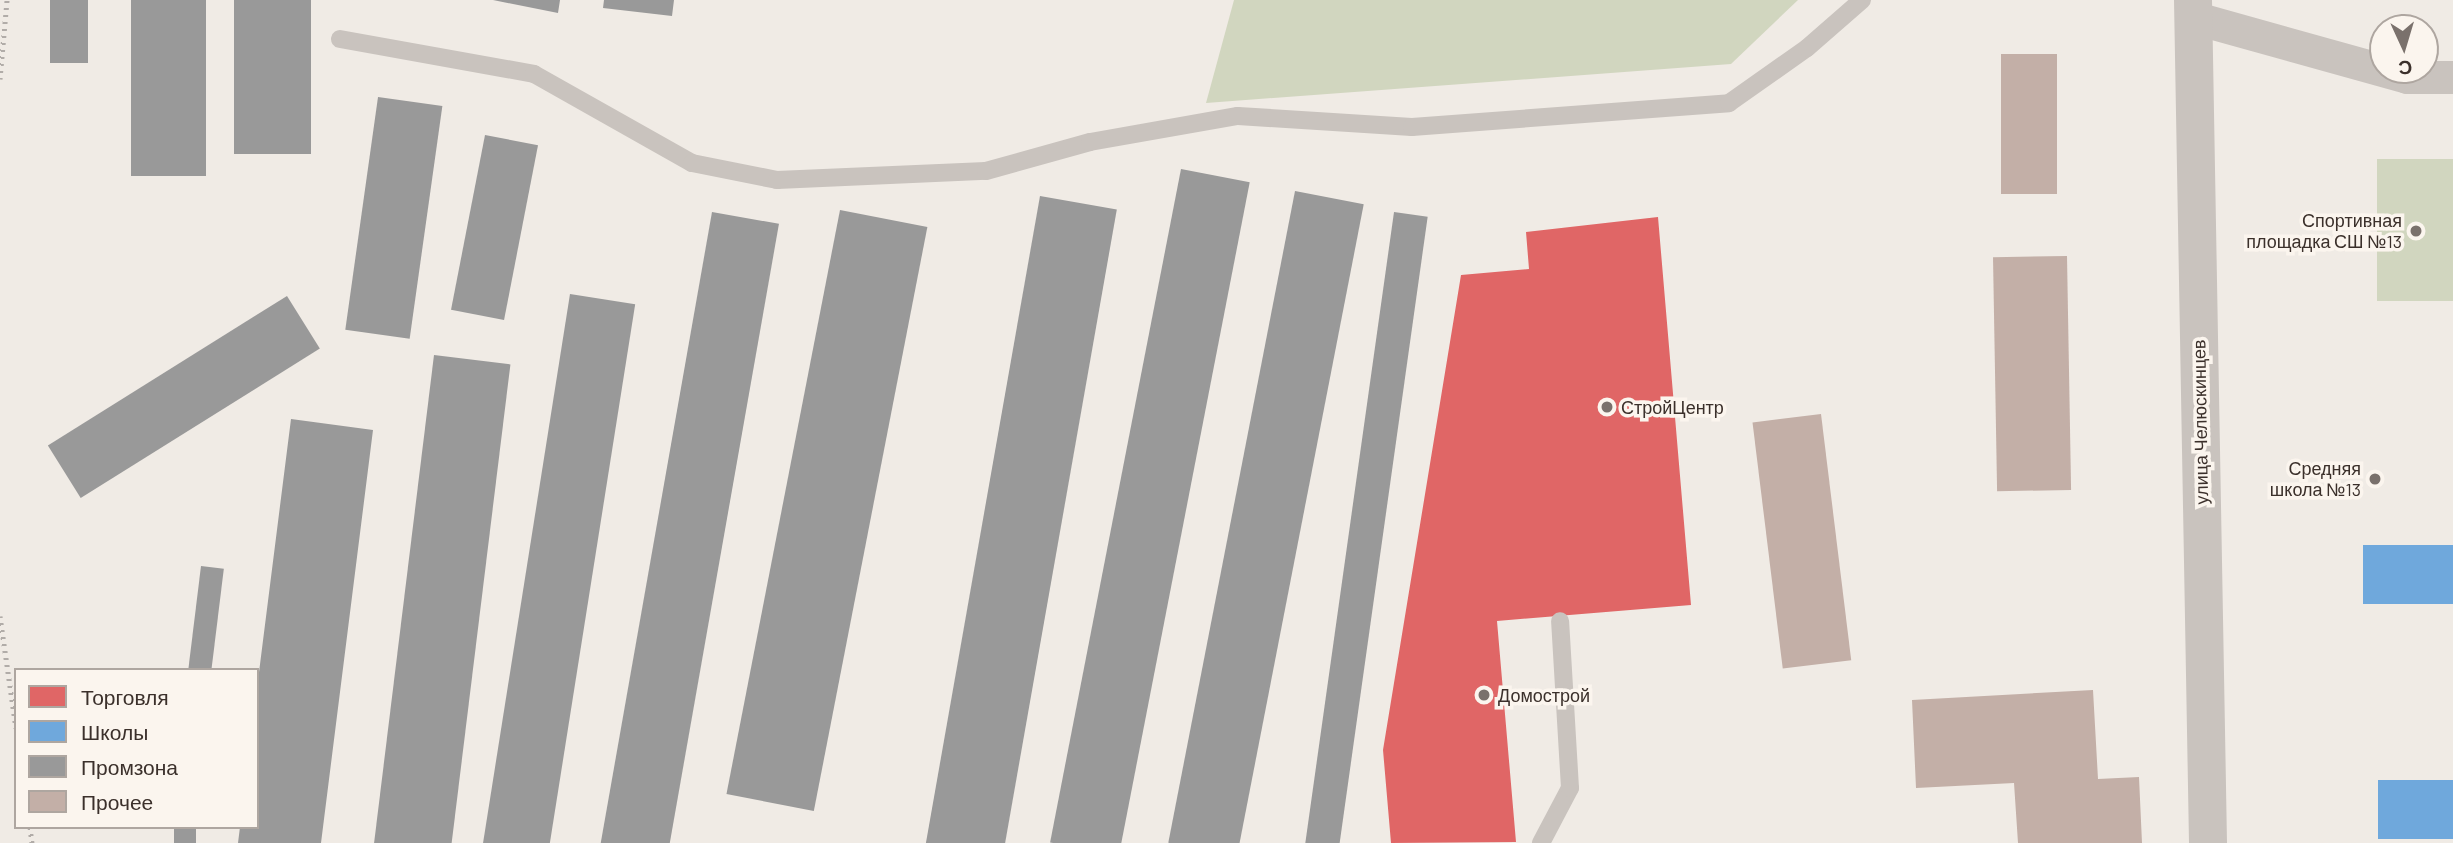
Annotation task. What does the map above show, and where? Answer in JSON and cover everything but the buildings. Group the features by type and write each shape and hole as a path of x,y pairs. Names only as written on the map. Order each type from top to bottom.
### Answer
{"street":[{"path":"2192,8 2407,77 2453,77"},
{"name":"улица Челюскинцев","path":"2192,8 2208,843"}],"lane":[{"path":"340,39 534,74 692,163 777,180 986,171 1090,142 1238,116 1412,127 1729,103 1807,48 1862,0"},
{"path":"1541,843 1570,789 1560,621"}],"green space":[{"path":"1234,0 1798,0 1731,64 1206,103"},
{"name":"Спортивная площадка СШ №13","path":"2377,159 2453,159 2453,301 2377,301"}],"railway":[{"path":"0,79 7,0"},
{"path":"0,616 14,714"},
{"path":"30,829 32,843"}],"place":[{"name":"Спортивная площадка СШ №13","path":"2416,231"},
{"name":"СтройЦентр","path":"1607,407"},
{"name":"Средняя школа №13","path":"2375,479"},
{"name":"Домострой","path":"1484,695"}]}
